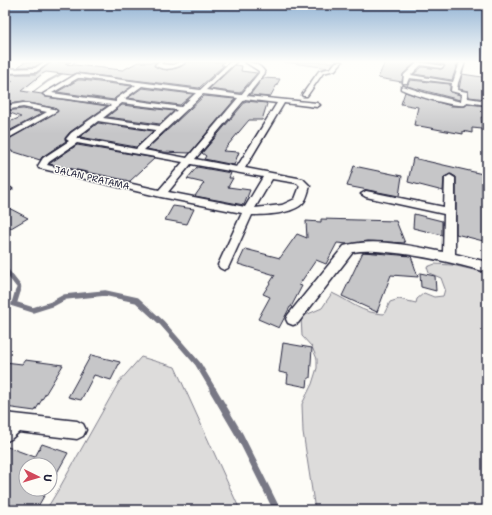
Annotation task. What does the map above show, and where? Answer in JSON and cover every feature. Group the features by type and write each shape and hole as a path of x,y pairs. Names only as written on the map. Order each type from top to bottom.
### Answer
{"street":[{"path":"59,86 52,90 119,102 183,109"},
{"path":"96,119 138,86"},
{"path":"165,86 317,106"},
{"path":"137,152 207,86"},
{"path":"161,194 252,86"},
{"path":"305,95 311,86"},
{"path":"404,86 411,92 463,104 465,100 465,93 454,91 455,86"},
{"path":"465,100 487,103"},
{"path":"240,170 282,102"},
{"path":"5,108 23,105 54,111 7,135"},
{"path":"96,119 162,129"},
{"name":"JALAN PRATAMA","path":"76,140 46,160 42,166 161,194 248,212 270,212 294,204 299,201 305,186 303,183 269,175 137,152 70,138 96,119"},
{"path":"224,265 248,212 269,175"},
{"path":"449,257 450,178"},
{"path":"366,194 450,212"},
{"path":"293,319 348,249 359,246 406,249 449,257 487,267"},
{"path":"9,426 77,430"}],"shaded area":[{"path":"5,86 31,86 22,94 5,94"},
{"path":"435,264 452,265 487,273 487,510 315,510 303,432 302,404 312,384 317,368 317,359 312,347 302,336 301,317 322,308 332,293 369,312 384,314 390,302 399,299 416,303 417,299 424,293 434,297 443,296 445,289 441,278 429,273 427,267"},
{"path":"141,357 175,367 240,510 46,510 54,497 58,497 58,490 119,382"}],"building":[{"path":"27,86 21,91 42,94 46,97 107,106 70,132 65,138 66,141 42,157 40,160 5,149 5,141 58,111 54,108 23,102 5,104 5,87"},
{"path":"67,86 132,86 114,100 57,92"},
{"path":"183,86 201,86 199,88"},
{"path":"212,86 246,86 240,93 209,89"},
{"path":"257,86 276,86 270,97 250,95"},
{"path":"407,86 450,86 450,92 460,95 460,100"},
{"path":"460,86 485,86 487,88 487,99 469,97 468,91 459,89"},
{"path":"142,88 193,94 180,105 128,98"},
{"path":"405,92 451,106 465,106 468,104 487,106 487,118 481,117 482,129 472,128 472,133 463,131 463,134 414,125 418,107 401,104"},
{"path":"204,96 235,99 190,153 161,152 147,149"},
{"path":"246,101 267,104 262,120 249,120 223,151 239,152 234,165 204,159 206,156 202,153"},
{"path":"122,105 174,111 160,124 107,117"},
{"path":"23,109 43,113 5,133 5,124 21,117 5,111"},
{"path":"98,123 153,131 136,147 80,137"},
{"path":"77,145 155,158 130,181 49,164"},
{"path":"413,158 487,175 487,242 456,234 456,177 451,174 444,177 443,191 408,182"},
{"path":"354,166 402,176 399,196 347,186"},
{"path":"197,167 231,173 229,178 233,178 228,187 250,190 244,205 195,196 204,183 187,179"},
{"path":"5,206 28,218 11,228 5,225"},
{"path":"173,206 194,209 187,224 165,220"},
{"path":"414,214 442,221 442,235 413,228"},
{"path":"321,219 396,221 405,243 368,241 348,244 337,243 326,264 316,260 299,285 302,286 279,328 258,319 270,297 263,294 275,275 238,264 245,249 280,258 297,234 307,238 306,221 321,222"},
{"path":"363,252 411,256 418,277 391,275 377,312 342,296"},
{"path":"420,273 435,276 436,291 421,287"},
{"path":"283,343 312,348 310,378 308,378 307,387 287,383 288,374 279,372"},
{"path":"91,355 120,362 111,380 94,375 81,400 68,397"},
{"path":"25,360 63,365 35,411 5,407 5,362 22,364"},
{"path":"42,444 68,453 58,471 58,457 35,457"},
{"path":"5,446 35,457 18,457 18,497 43,497 36,510 5,510"}],"waterway":[{"path":"28,96 41,86"},
{"path":"5,105 14,102"},
{"path":"5,269 19,287 18,292"},
{"path":"18,291 14,304 33,310 52,304 65,297 105,293 137,300 162,323 198,364 214,391"},
{"path":"213,390 240,436 277,510"}]}
